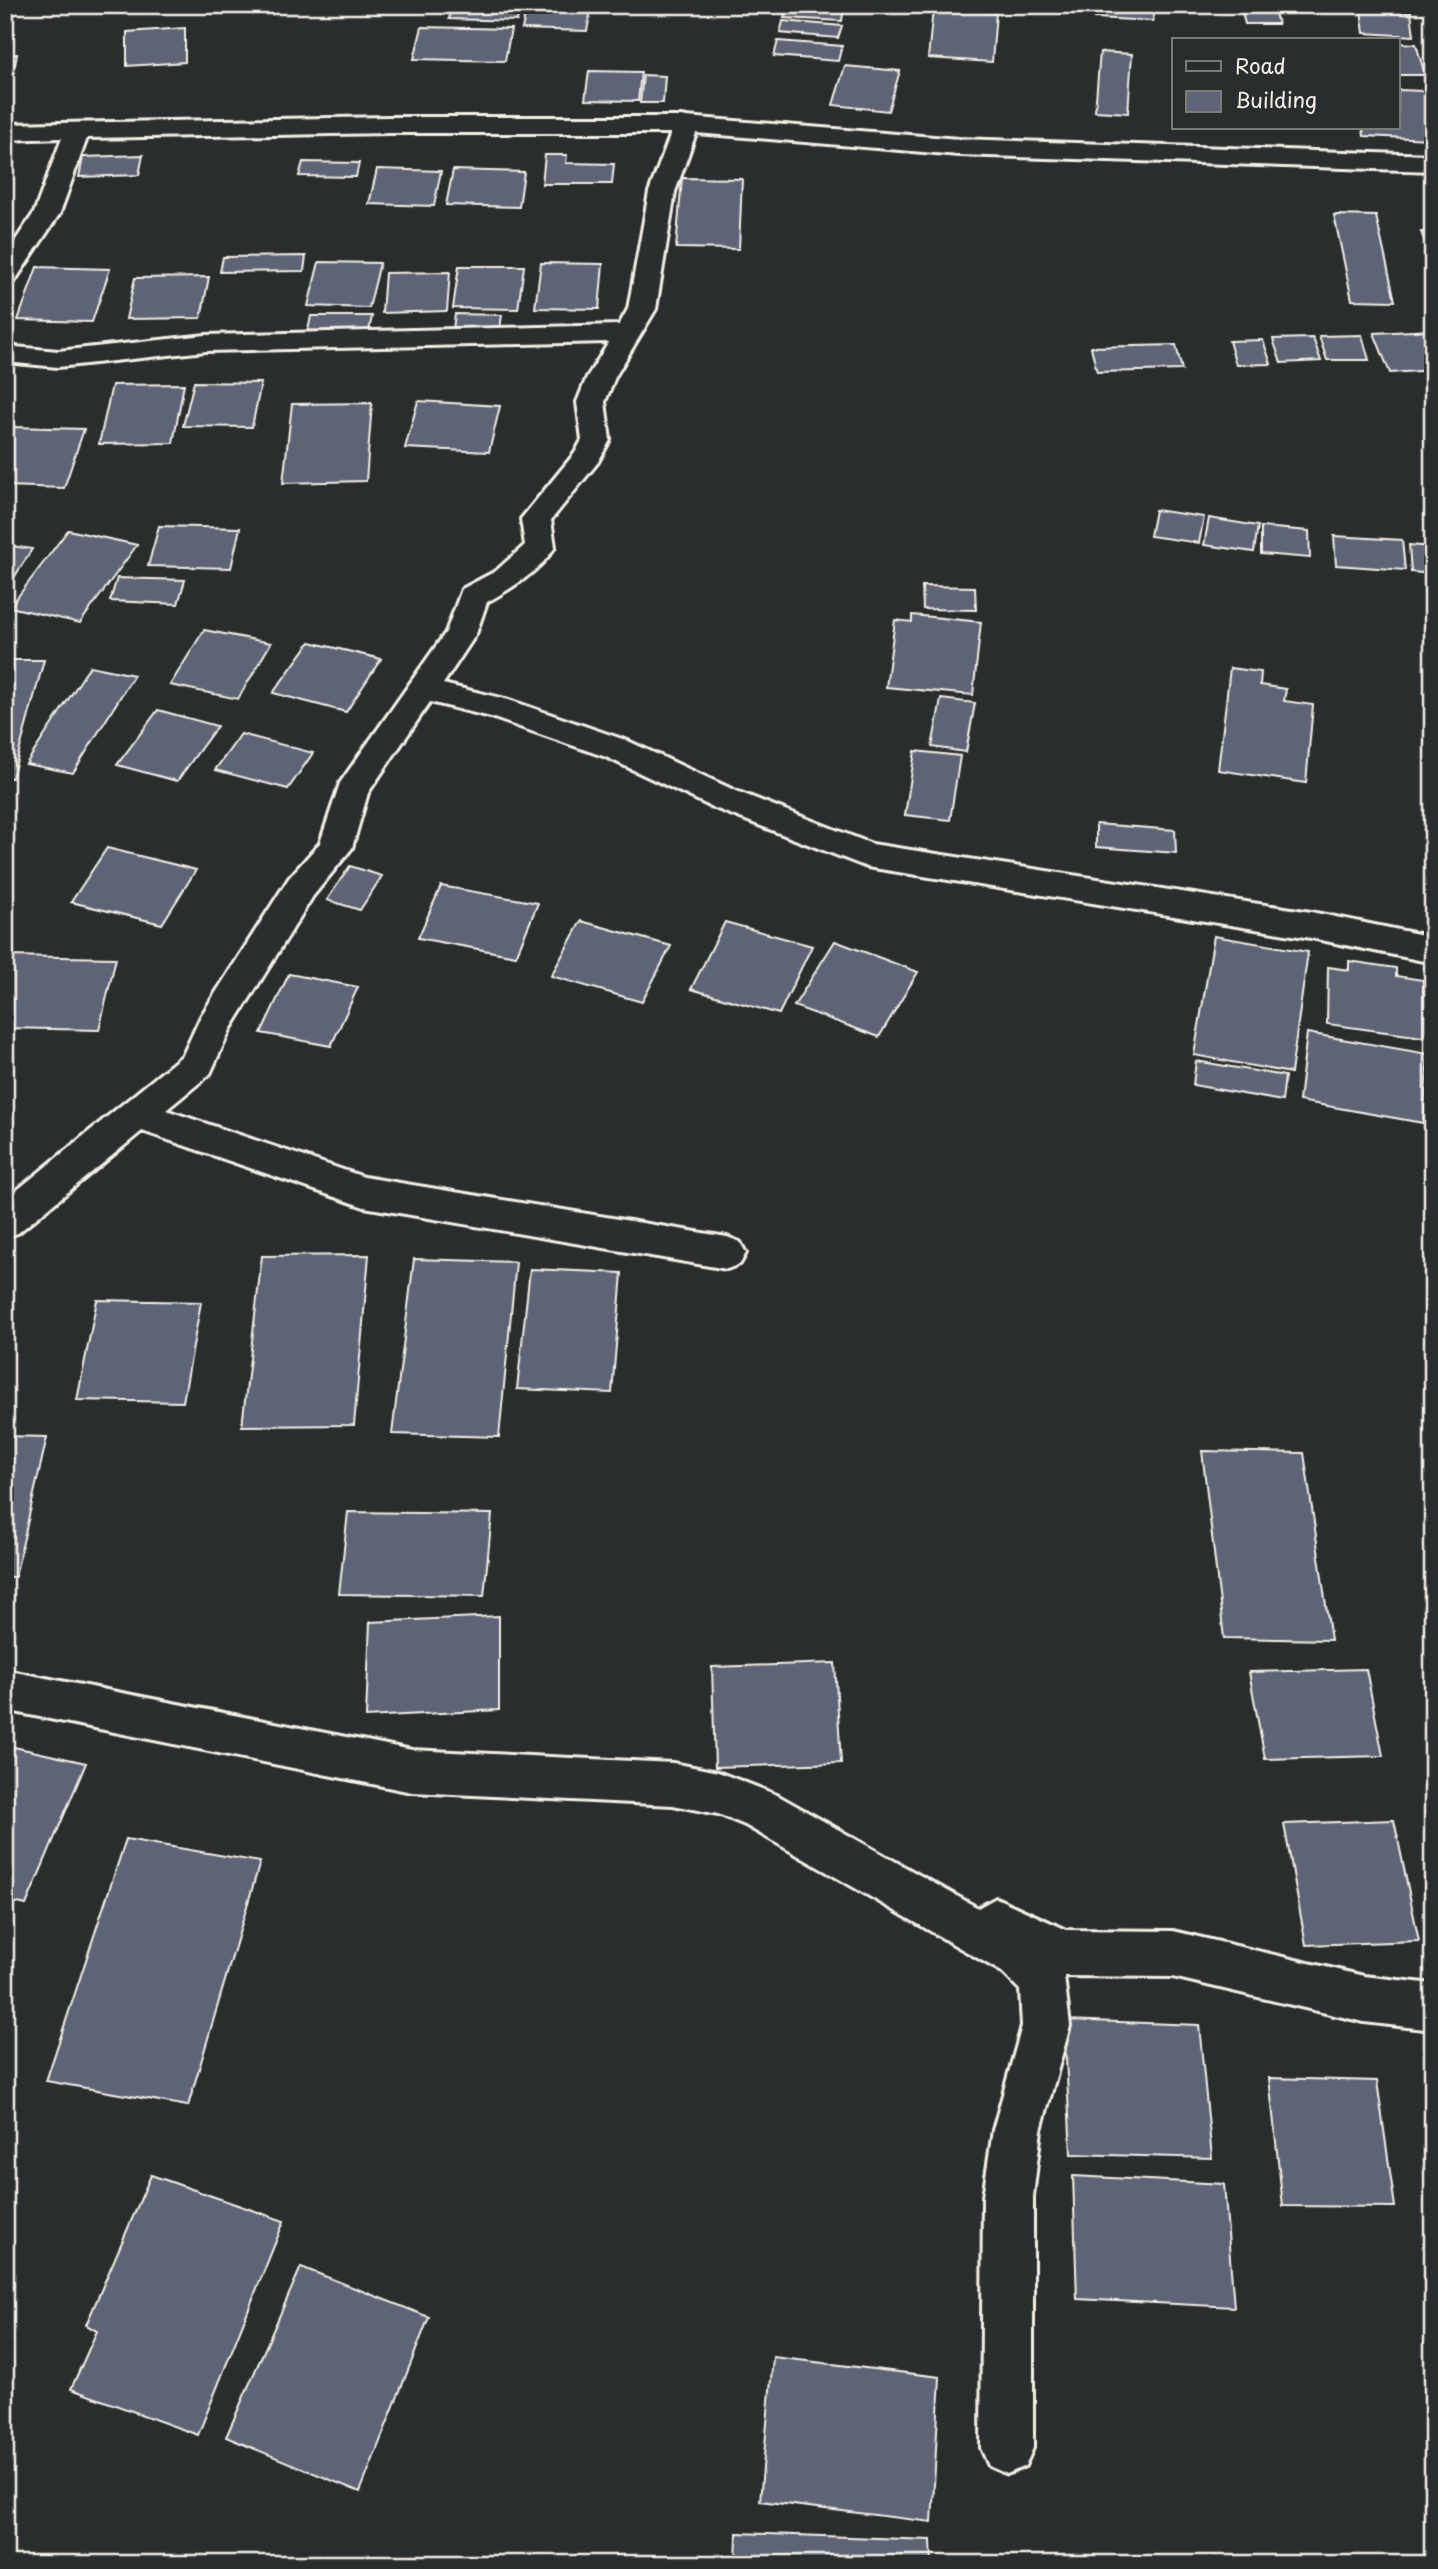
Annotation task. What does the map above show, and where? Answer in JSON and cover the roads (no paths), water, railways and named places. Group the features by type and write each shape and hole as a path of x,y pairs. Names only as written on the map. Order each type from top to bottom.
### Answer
{"street":[{"path":"5,1223 197,1064 215,1026 301,887 335,848 352,791 420,689 461,634 473,596 506,578 540,547 536,519 588,456 596,440 590,402 626,333 642,309 662,192 686,125"},
{"path":"5,132 686,125 959,147 1433,163"},
{"path":"5,276 47,213 77,131"},
{"path":"5,354 58,359 206,343 626,333"},
{"path":"420,689 498,708 617,749 724,799 867,855 1311,925 1433,950"},
{"path":"136,1114 364,1192 727,1253"},
{"path":"5,1690 412,1771 673,1784 718,1793 761,1810 1065,1953 1173,1954 1364,1999 1433,2007"},
{"path":"761,1810 1018,1956 1042,1979 1046,2026 1017,2130 1008,2197 1007,2448"}]}
